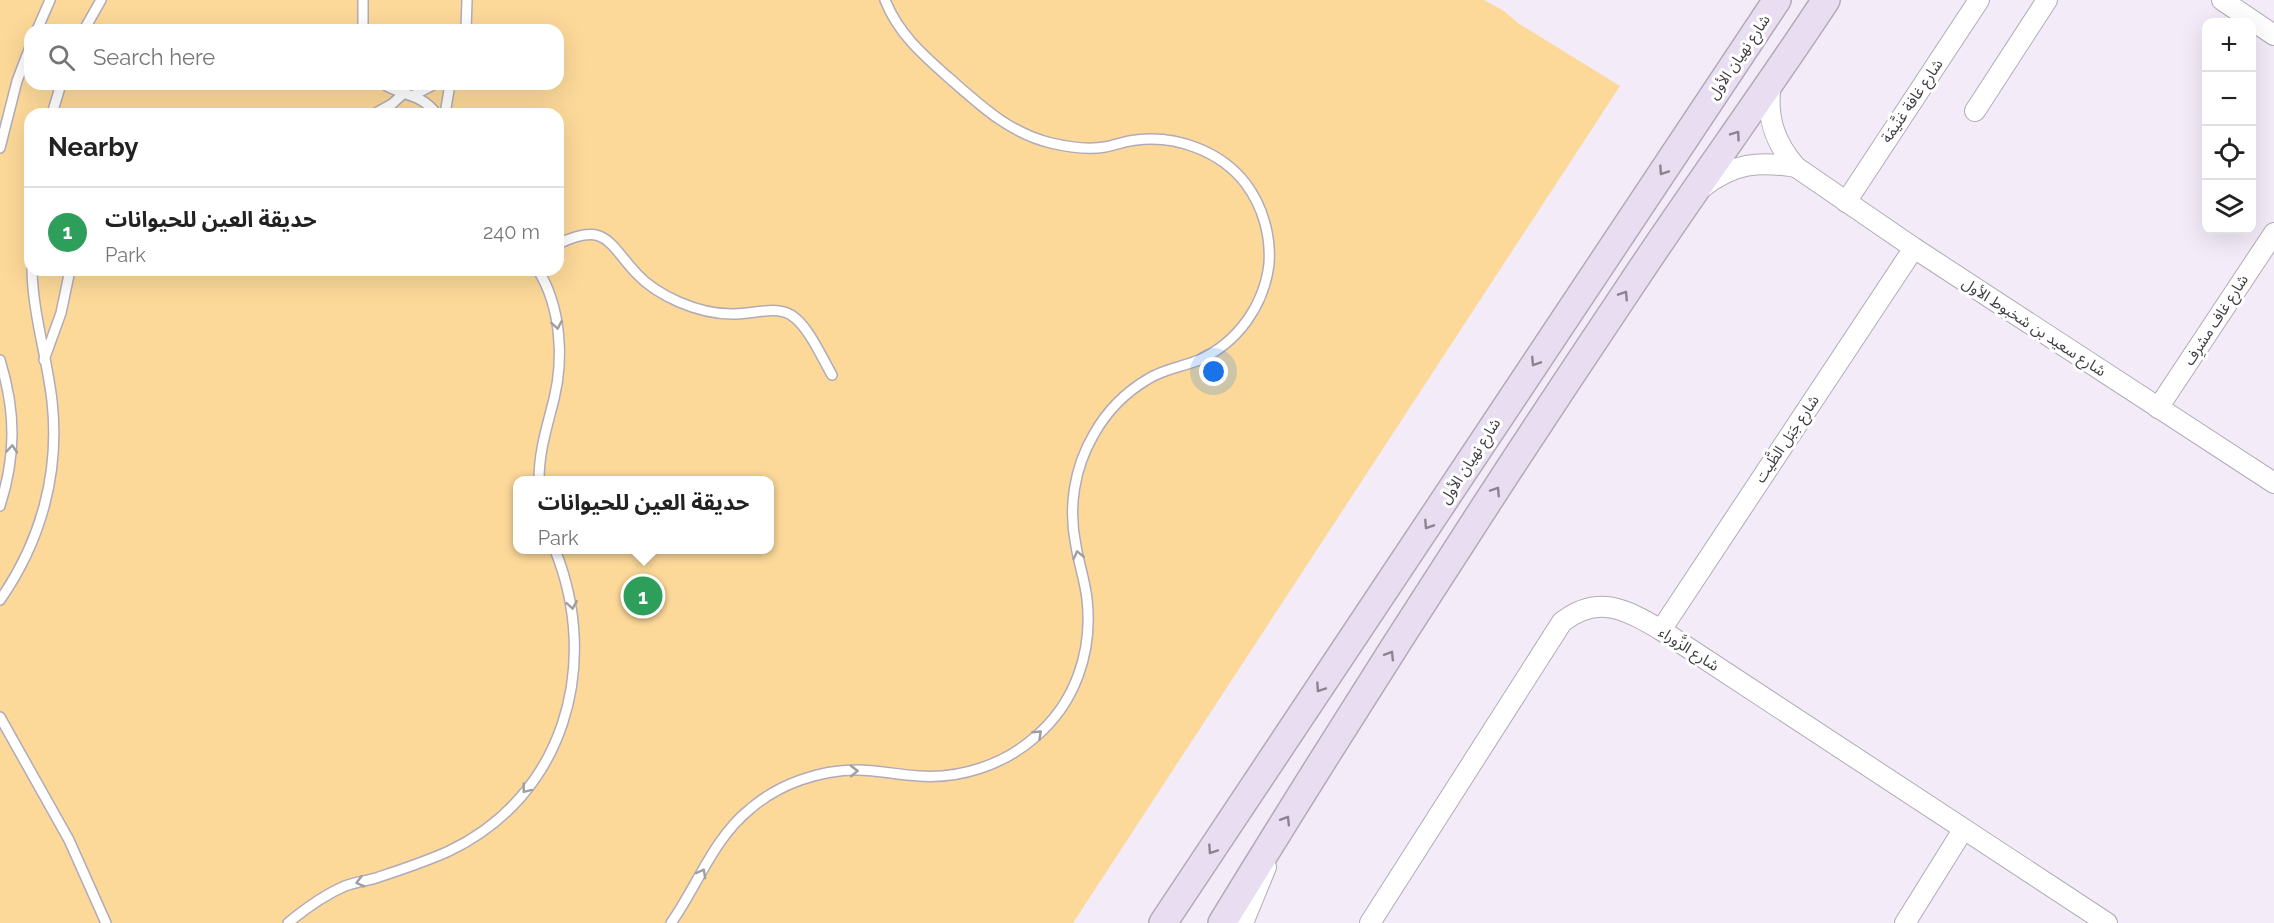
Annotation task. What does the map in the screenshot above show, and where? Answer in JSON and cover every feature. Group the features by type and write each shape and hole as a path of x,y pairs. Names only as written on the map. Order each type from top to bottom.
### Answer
{"main road":[{"name":"شارع نهيان الأول","path":"1163,923 1777,0"},
{"path":"1222,923 1477,520 1629,287 1771,84 1826,0"}],"street":[{"name":"شارع غافة غنَّيمَة","path":"1846,202 1979,0"},
{"path":"1975,111 2048,0"},
{"path":"2222,0 2274,35"},
{"name":"شارع سعيد بن شخبوط الأول","path":"1771,84 1769,114 1772,129 1782,149 1796,167 1914,248 2274,483"},
{"name":"شارع سعيد بن شخبوط الأول","path":"1694,194 1732,169 1751,164 1772,163 1796,167"},
{"name":"شارع غاف مشرِف","path":"2158,408 2274,232"},
{"name":"شارع جَبَل الظَّيت","path":"1661,630 1914,248"},
{"name":"شارع الزَّوراء","path":"1370,923 1562,622 1582,610 1605,606 1636,615 1661,630 2107,923"},
{"path":"1905,923 1963,830"},
{"path":"1243,923 1260,884 1270,844"}],"lane":[{"path":"40,24 50,0"},
{"path":"87,24 101,0"},
{"path":"363,0 363,24"},
{"path":"466,24 467,0"},
{"path":"670,923 728,830 753,806 782,788 837,771 875,771 935,776 971,771 988,766 1012,754 1035,738 1048,724 1071,693 1085,657 1088,638 1087,599 1073,532 1072,512 1078,472 1089,444 1105,418 1133,389 1167,369 1200,359 1228,341 1251,316 1259,302 1266,278 1268,239 1260,209 1245,182 1222,161 1194,146 1163,139 1133,140 1104,147 1087,148 1054,143 1021,132 991,114 915,47 894,20 885,0"},
{"path":"0,148 10,105 24,64"},
{"path":"54,108 60,90"},
{"path":"399,90 432,108"},
{"path":"385,108 419,90"},
{"path":"446,108 449,90"},
{"path":"564,242 583,235 604,238 612,243 638,275 657,290 678,302 703,310 734,314 774,311 788,313 803,326 832,375"},
{"path":"0,600 21,568 31,546 40,524 51,479 54,422 35,312 32,276"},
{"path":"44,360 61,313 69,276"},
{"path":"539,476 542,441 554,401 560,359 556,316 541,276"},
{"path":"0,360 11,404 13,433 10,470 0,506"},
{"path":"288,923 316,902 347,885 425,861 470,840 507,810 538,774 549,756 565,718 575,658 574,619 570,596 557,554"},
{"path":"0,717 69,840 106,923"}],"shaded area":[{"path":"0,0 1484,0 1620,86 1073,923 0,923"}],"place":[{"name":"حديقة العين للحيوانات","path":"643,596"}]}
